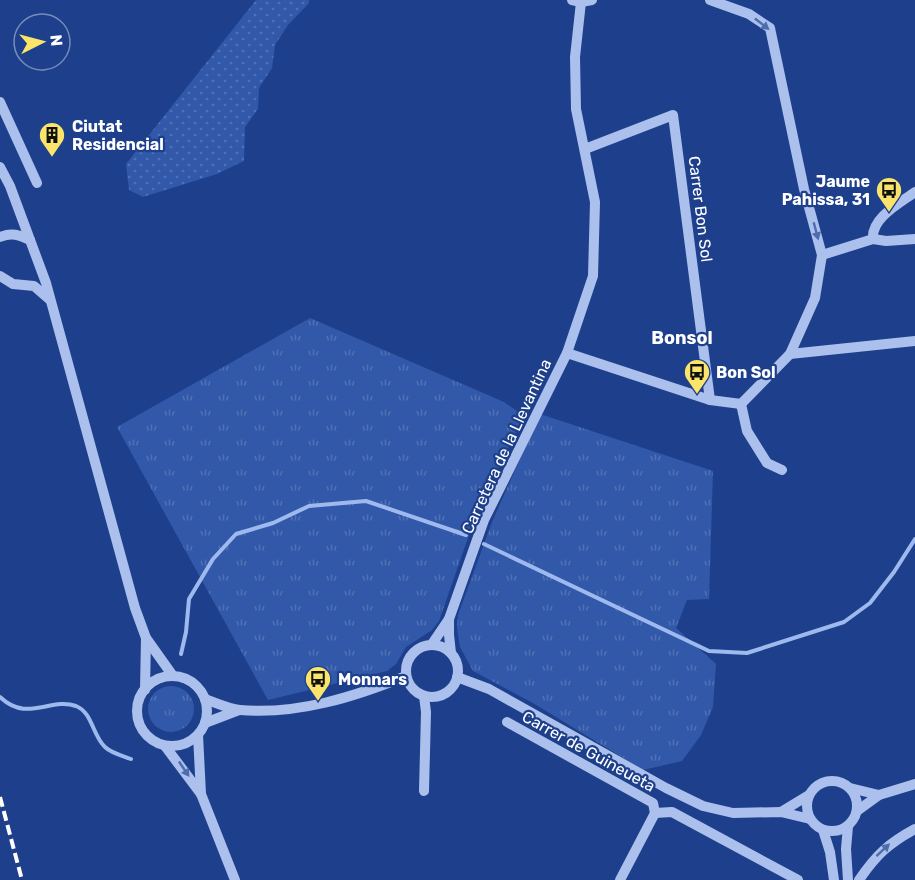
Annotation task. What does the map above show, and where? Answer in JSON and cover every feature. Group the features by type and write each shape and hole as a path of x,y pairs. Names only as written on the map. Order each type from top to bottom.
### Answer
{"street":[{"path":"710,0 749,14 770,28 804,189 822,255 815,298 790,354 741,404 747,431 766,464 782,470"},
{"path":"567,353 593,276 595,202 576,109 575,57 582,1"},
{"path":"0,102 37,183"},
{"name":"Carrer Bon Sol","path":"585,150 673,115 710,400"},
{"path":"0,167 30,240 51,300 115,539 146,638 145,690"},
{"path":"873,239 872,234 877,222 915,192"},
{"path":"0,237 8,233 30,240"},
{"path":"822,255 873,239 886,241 915,239"},
{"path":"0,276 13,284 34,286 51,300"},
{"path":"0,291 13,284"},
{"path":"790,354 915,341"},
{"name":"Carretera de la Llevantina","path":"432,644 449,619 484,520 567,353 710,400 741,404"},
{"name":"Carretera de la Llevantina","path":"449,619 448,635 451,653"},
{"path":"146,638 174,676"},
{"path":"432,644 446,648 451,653 456,660 457,677 448,691 441,695 424,696 413,688 406,676 406,669 412,654 417,649 432,644"},
{"path":"165,746 188,743 198,735 205,723 207,711 205,699 199,688 187,680 174,676 161,678 145,690 139,700 139,721 144,732 165,746 177,759 201,794 235,880"},
{"path":"205,723 238,710 299,708 332,701 406,676"},
{"path":"457,677 489,689 666,788 704,806 733,813 781,812 810,819 823,830 830,852 834,880"},
{"path":"424,696 426,712 424,791"},
{"path":"205,699 238,710"},
{"name":"Carrer de Guineueta","path":"507,723 653,802 656,813 672,812 771,867 778,875 798,880"},
{"path":"198,735 201,794"},
{"path":"781,812 809,795 814,788 828,781 836,781 850,788 879,795"},
{"path":"857,811 879,795 915,784"},
{"path":"823,830 841,830 854,819 857,802 850,788"},
{"path":"809,795 807,810 810,819"},
{"path":"620,880 656,813"},
{"path":"848,826 846,849 848,880"},
{"path":"860,880 879,852 915,829"}],"green space":[{"path":"256,0 309,0 309,3 288,25 275,45 272,68 259,88 258,109 245,127 244,161 217,174 143,197 129,190 126,164"},
{"path":"310,318 504,402 524,416 477,512 439,621 432,630 406,647 396,664 387,671 268,700 117,427"},
{"path":"540,414 713,471 709,599 687,600 676,628 716,664 713,707 701,735 682,761 643,770 533,703 473,671 460,647 457,628 458,615 492,522"},
{"path":"171,686 180,687 188,692 193,700 193,718 188,726 180,731 171,732 162,731 154,726 149,718 148,709 149,700 154,692 162,687"}],"waterway":[{"path":"181,654 189,599 213,559 236,534 273,523 309,506 366,501 466,535"},
{"path":"484,544 709,651 747,653 844,622 870,603 894,572 915,539"},
{"path":"0,697 20,708 29,709 57,704 76,706 86,714 97,737 105,747 131,759"}],"railway":[{"path":"0,797 22,880"}],"place":[{"name":"Ciutat Residencial","path":"52,158"},
{"name":"Jaume Pahissa, 31","path":"889,213"},
{"name":"Bon Sol","path":"697,395"},
{"name":"Monnars","path":"318,702"}],"district":[{"name":"Bonsol","path":"682,338"}]}
